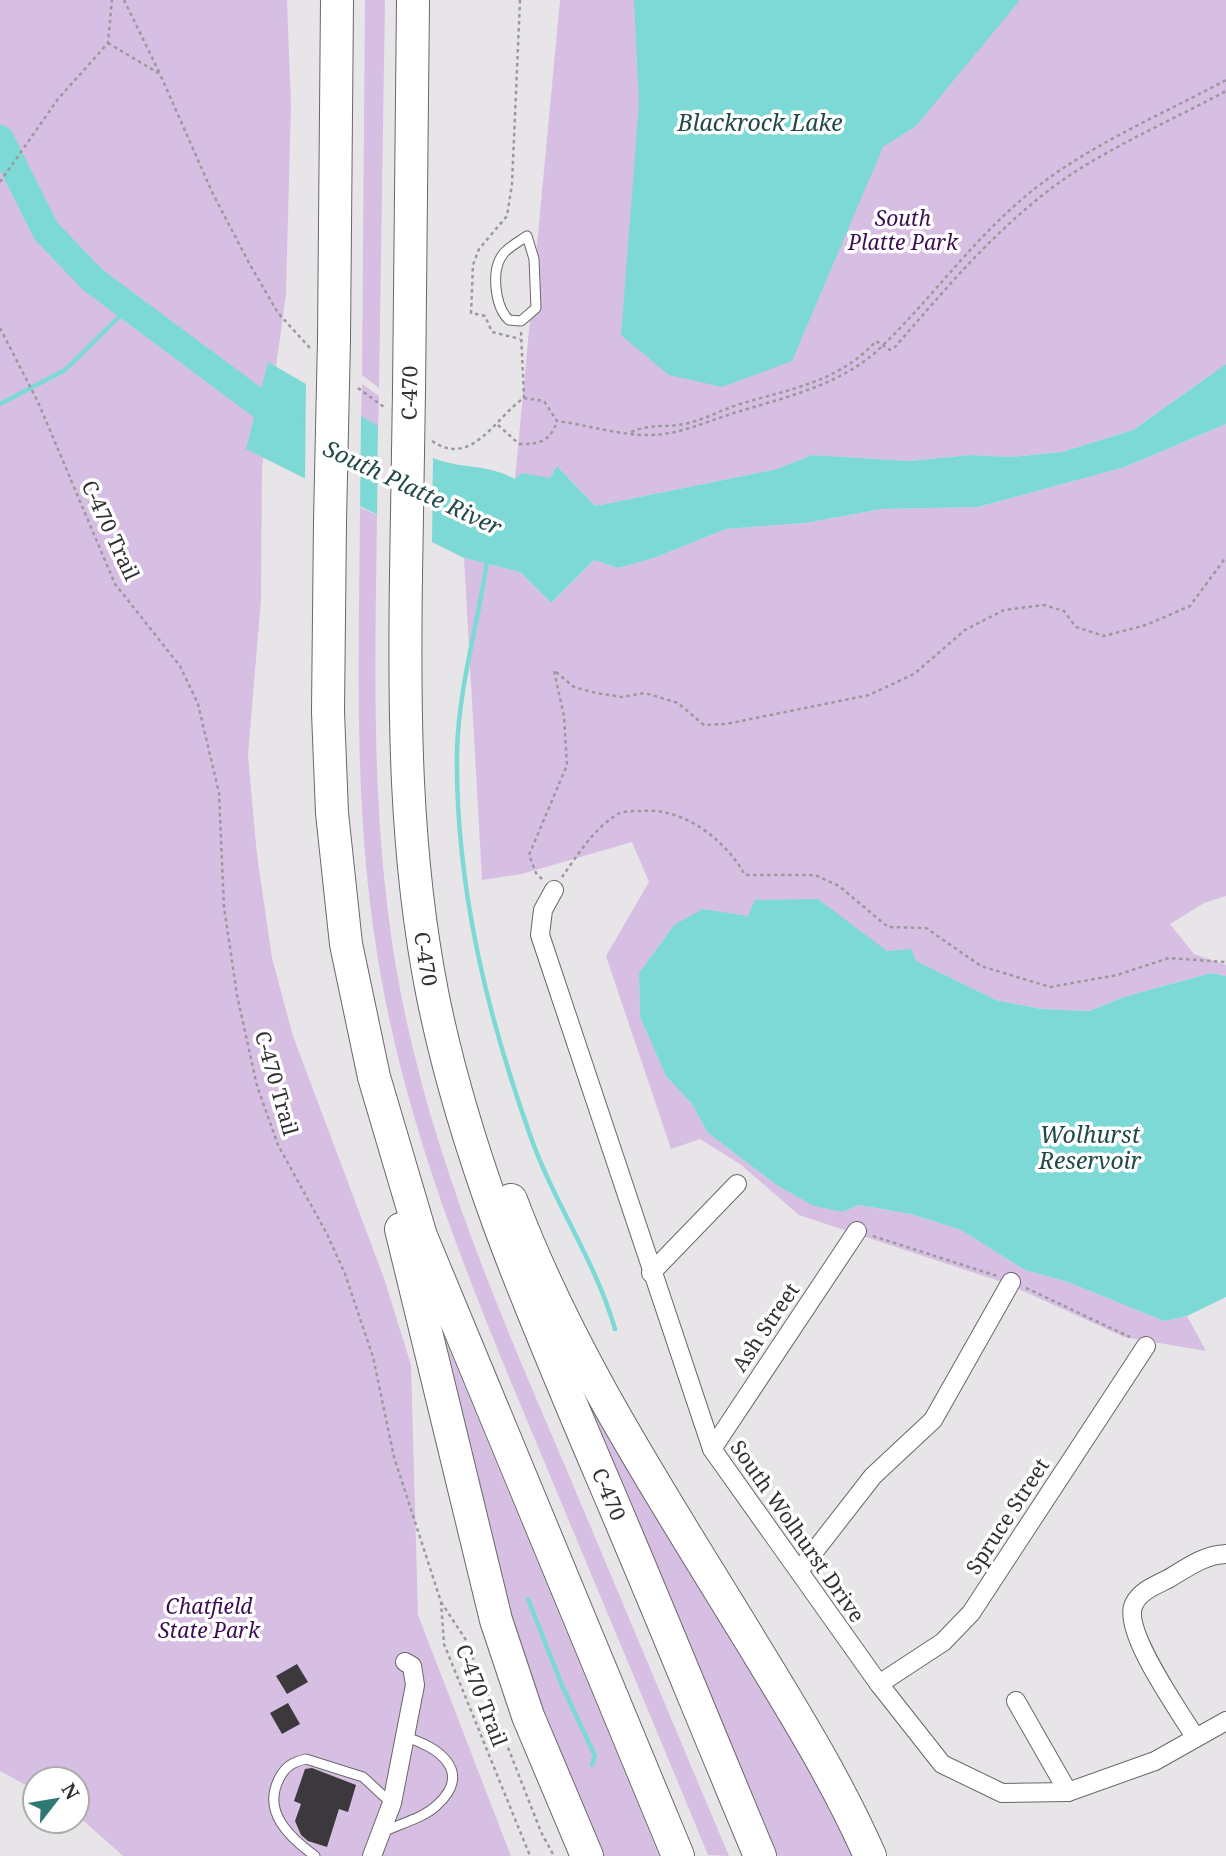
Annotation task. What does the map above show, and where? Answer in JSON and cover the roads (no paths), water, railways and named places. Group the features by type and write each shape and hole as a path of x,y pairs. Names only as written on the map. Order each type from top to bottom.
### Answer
{"highway":[{"path":"337,0 326,347 330,521 329,735 337,866 346,944 361,1021 411,1210 449,1308 678,1856"},
{"name":"C-470","path":"413,0 400,401 406,575 407,790 415,878 432,988 465,1125 515,1270 761,1856"},
{"path":"405,649 418,682 422,808 445,969 478,1101 514,1207 540,1270 599,1386 809,1738 867,1849"},
{"path":"396,1158 404,1240 496,1620 528,1716 587,1856"}],"street":[{"name":"South Wolhurst Drive","path":"554,890 543,910 540,934 651,1273 712,1449 879,1685 942,1764 1002,1793 1068,1792 1155,1761 1226,1721"},
{"path":"651,1273 737,1184"},
{"name":"Ash Street","path":"712,1449 857,1231"},
{"path":"799,1571 873,1476 933,1420 1012,1282"},
{"name":"Spruce Street","path":"879,1685 943,1642 971,1613 1146,1346"},
{"path":"1195,1737 1137,1638 1131,1619 1133,1605 1143,1593 1209,1555 1226,1555"},
{"path":"372,1856 392,1803 415,1685 412,1666 405,1662"},
{"path":"1016,1701 1068,1792"}],"lane":[{"path":"527,236 534,259 536,308 522,321 509,320 497,303 498,263 504,252 527,236"},
{"path":"381,1832 433,1809 451,1787 453,1776 443,1755 421,1742 405,1737"},
{"path":"315,1856 284,1829 273,1806 274,1789 286,1767 306,1759 363,1777 392,1803"}],"water":[{"name":"Blackrock Lake","path":"634,0 1020,0 916,126 883,147 792,361 722,387 669,375 621,335 639,103"},
{"path":"268,362 433,458 494,471 515,479 522,473 550,478 557,466 595,506 777,469 812,455 909,461 970,455 1011,457 1062,452 1133,430 1226,364 1226,424 1125,467 978,507 882,509 805,523 726,529 654,558 618,568 594,560 551,603 520,572 464,558 246,449"},
{"name":"Wolhurst Reservoir","path":"818,899 887,951 911,949 916,961 996,1000 1041,1009 1089,1011 1124,997 1211,973 1226,976 1226,1297 1187,1316 1164,1321 1068,1282 1025,1270 961,1230 911,1214 859,1205 843,1212 814,1206 778,1186 708,1133 692,1104 666,1076 640,1017 639,973 674,925 703,909 748,916 755,900"}],"waterway":[{"name":"South Platte River","path":"0,139 46,231 93,280 288,425"},
{"path":"0,404 65,370 129,307"},
{"path":"487,561 458,726 458,800 468,898 487,994 530,1135 550,1183 597,1279 615,1329"},
{"path":"528,1599 561,1683 595,1756 592,1765"}],"park label":[{"name":"South Platte Park","path":"903,230"},
{"name":"Chatfield State Park","path":"209,1618"}]}
